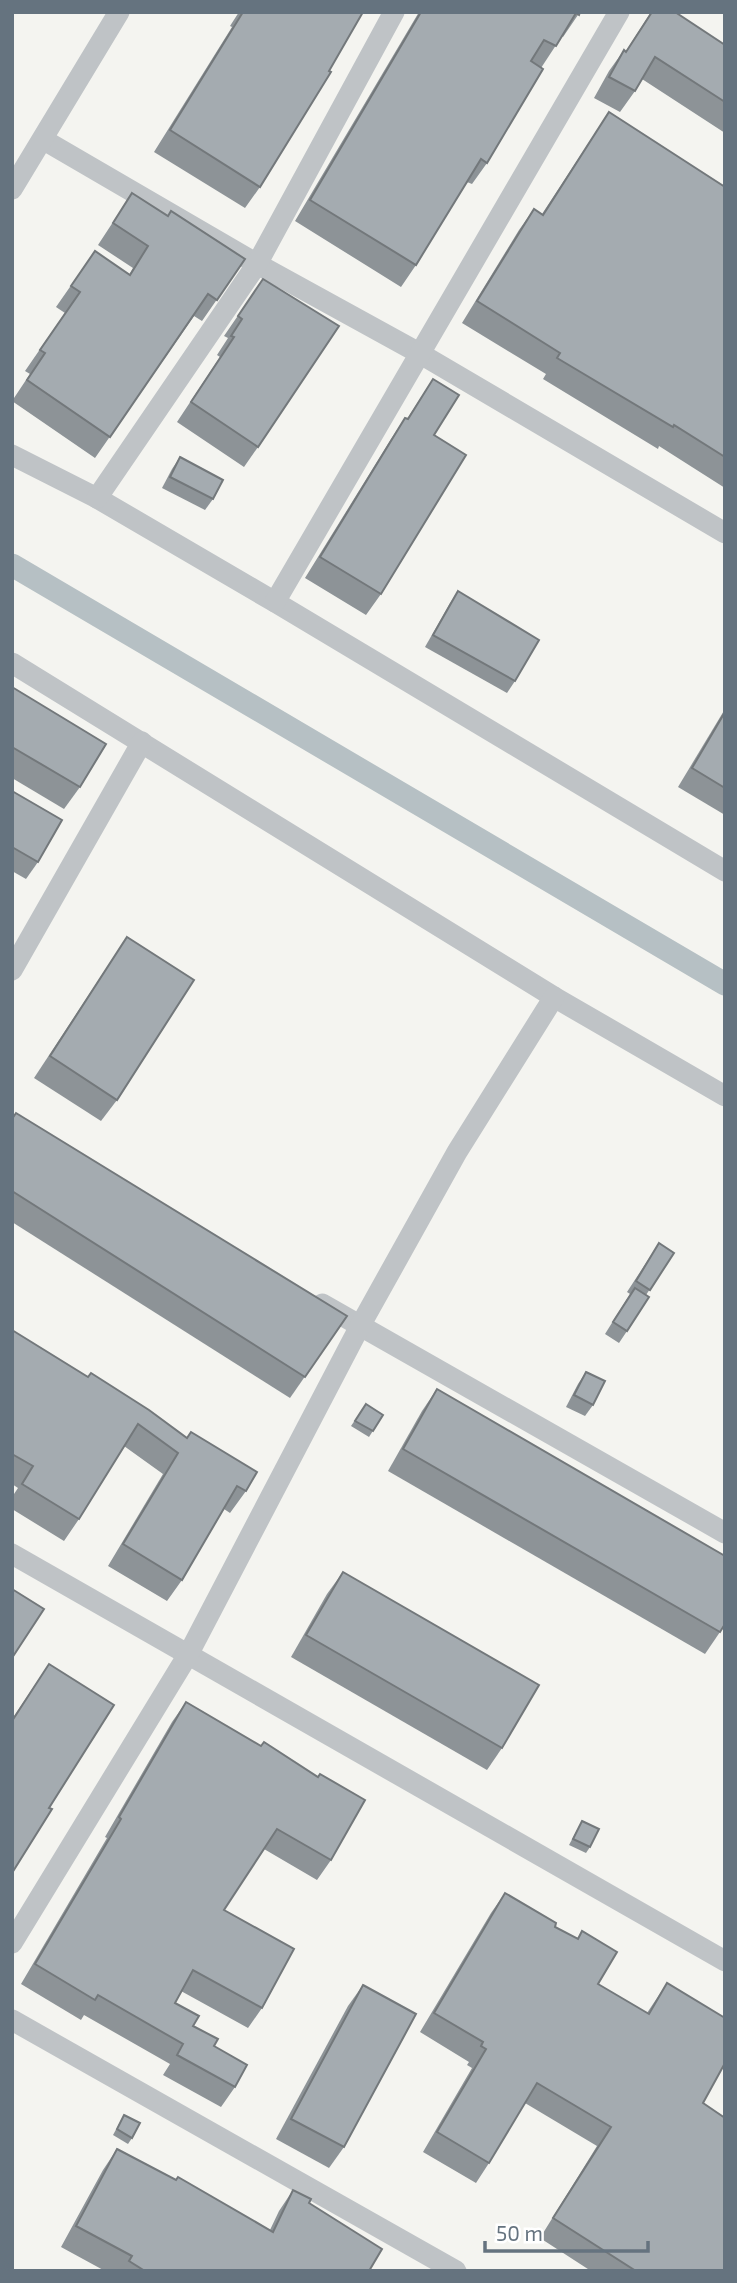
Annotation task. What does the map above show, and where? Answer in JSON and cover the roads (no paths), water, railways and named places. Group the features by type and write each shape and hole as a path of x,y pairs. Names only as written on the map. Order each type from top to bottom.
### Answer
{"street":[{"path":"12,189 119,12"},
{"path":"97,498 257,264 394,12"},
{"path":"275,602 619,12"},
{"path":"44,140 257,264 419,353 725,533"},
{"path":"12,455 97,498 725,871"},
{"path":"12,663 554,997 725,1096"},
{"path":"12,970 142,743"},
{"path":"12,1943 189,1653 360,1326 457,1152 554,997"},
{"path":"300,1292 725,1533"},
{"path":"12,1554 725,1961"},
{"path":"12,2020 456,2271"}],"waterway":[{"path":"12,565 725,984"}]}
